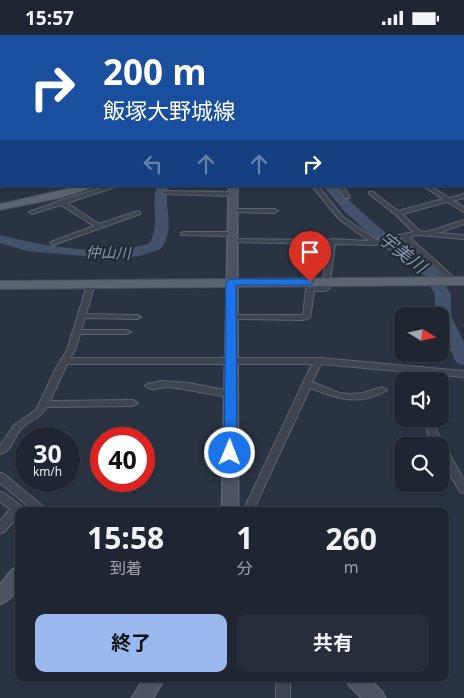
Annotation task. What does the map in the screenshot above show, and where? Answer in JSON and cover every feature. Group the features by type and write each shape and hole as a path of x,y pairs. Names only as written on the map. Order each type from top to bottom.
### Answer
{"main road":[{"path":"0,205 74,187"},
{"path":"0,205 69,193 89,187"},
{"path":"0,285 455,281"}],"street":[{"path":"32,213 112,187"},
{"path":"316,187 341,218 379,242"},
{"path":"341,187 347,197"},
{"path":"428,187 464,210"},
{"path":"165,193 233,190 230,507"},
{"path":"62,203 60,201 74,197 69,193"},
{"path":"371,193 397,213 418,233"},
{"path":"397,213 464,196"},
{"path":"62,203 99,227"},
{"path":"233,211 275,211"},
{"path":"53,243 138,213"},
{"path":"427,234 434,230 464,222"},
{"path":"183,235 379,242 418,233 464,237"},
{"path":"402,236 455,281"},
{"path":"231,317 303,318 307,316 310,289 325,289 332,241"},
{"path":"0,451 17,427 39,412 44,403 77,332 91,284"},
{"path":"81,317 137,317"},
{"path":"77,332 128,332"},
{"path":"65,361 318,363 320,361 463,374"},
{"path":"250,507 318,363"},
{"path":"150,386 159,387 162,384 188,386 231,394"},
{"path":"307,384 332,394 353,398 370,395 382,390"},
{"path":"44,403 133,403"},
{"path":"449,464 464,489"},
{"path":"0,477 36,507"},
{"path":"0,496 15,507"},
{"path":"0,529 15,514"},
{"path":"0,597 15,579"},
{"path":"142,698 153,682"},
{"path":"283,682 283,698"},
{"path":"359,682 375,698"}],"waterway":[{"name":"仲山川","path":"0,239 27,247 115,255 139,252 156,246 160,236 163,222 161,198 163,187"},
{"name":"宇美川","path":"330,187 350,209 394,248 431,273 443,295 443,316 464,360"}],"route":[{"path":"230,453 231,282 310,282"}]}
